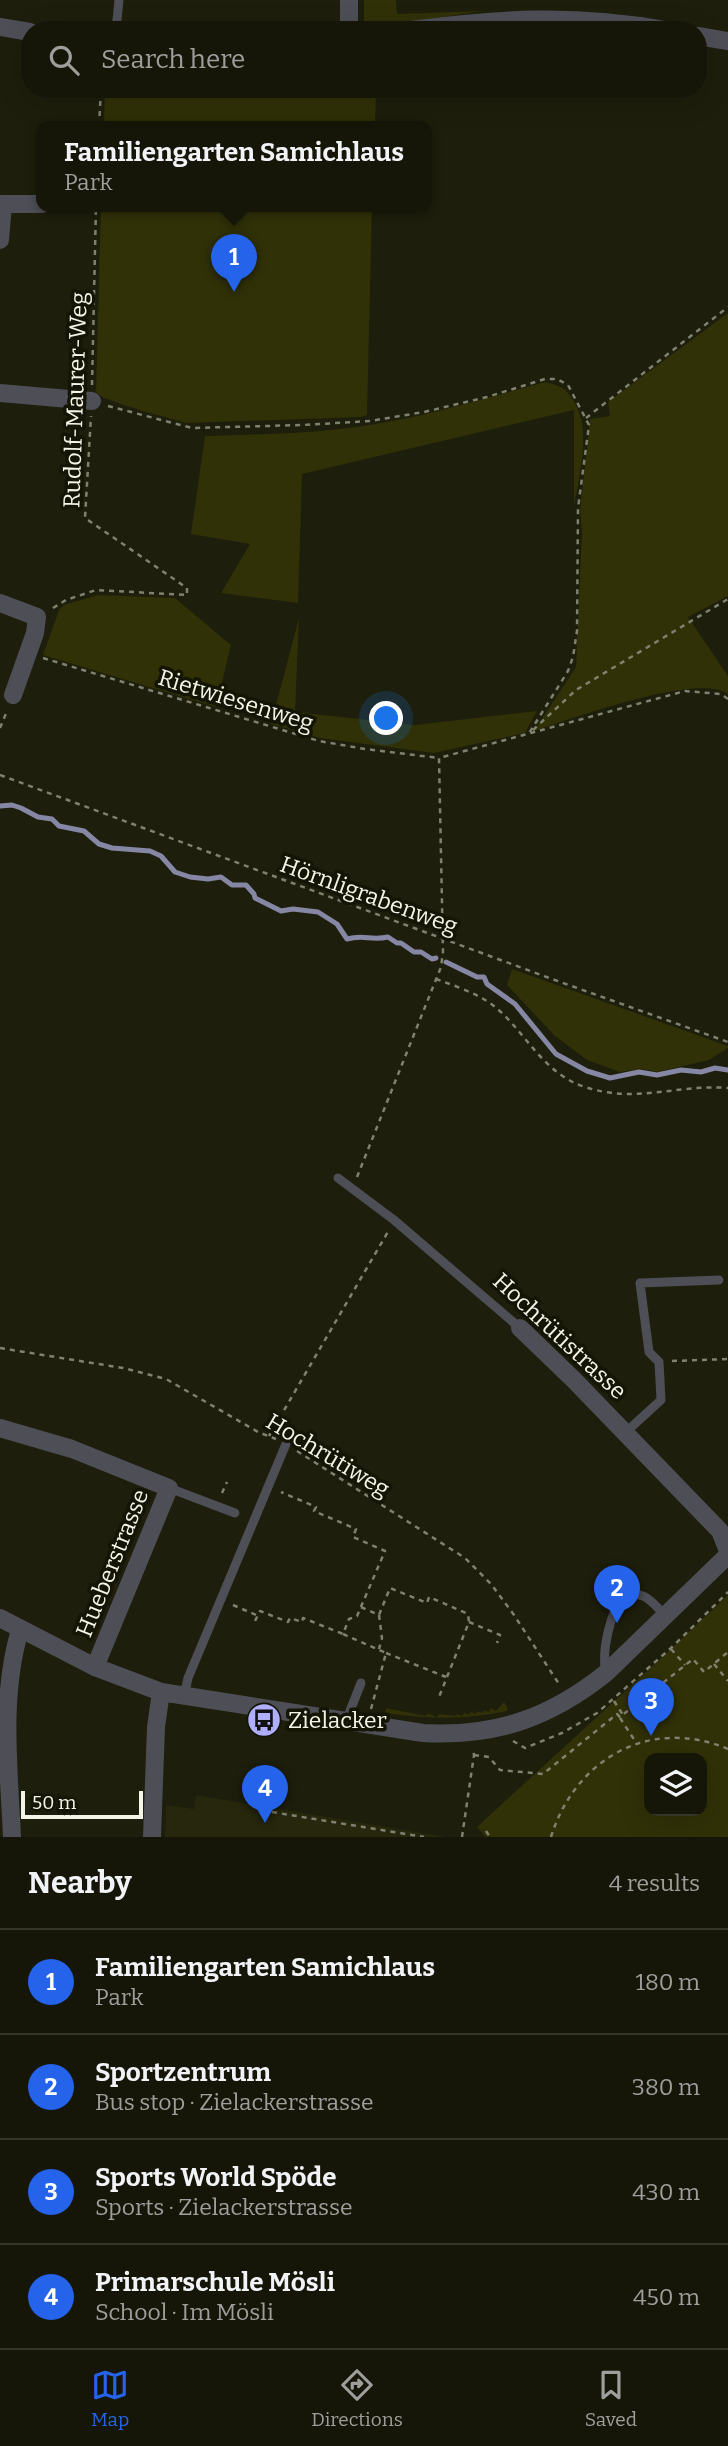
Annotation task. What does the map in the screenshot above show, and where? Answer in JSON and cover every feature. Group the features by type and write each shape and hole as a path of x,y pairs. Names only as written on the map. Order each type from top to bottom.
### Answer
{"street":[{"path":"349,0 349,21"},
{"path":"494,21 572,18 610,21"},
{"path":"0,27 21,30"},
{"path":"707,38 728,41"},
{"path":"0,240 1,204 36,204"},
{"path":"0,393 92,401"},
{"path":"0,603 37,617 13,695"},
{"name":"Hochrütistrasse","path":"520,1328 626,1432 720,1531 728,1553"},
{"name":"Hueberstrasse","path":"0,1428 72,1449 169,1488 95,1667"},
{"path":"0,1618 95,1667 161,1692 423,1733 482,1733 521,1721 568,1700 606,1673 728,1553"},
{"path":"12,1837 7,1734 8,1694 12,1658 20,1630"},
{"path":"152,1837 156,1727 161,1692"}],"lane":[{"path":"117,21 119,0"},
{"name":"Hochrütistrasse","path":"338,1178 394,1220 520,1328"},
{"path":"626,1432 661,1400 659,1362 649,1352 640,1283 719,1280"},
{"path":"184,1696 188,1678 286,1444"},
{"path":"169,1488 235,1513"},
{"path":"606,1673 603,1660 614,1611 624,1596 635,1593 646,1596 666,1616"},
{"path":"345,1722 360,1684"}],"path":[{"path":"99,121 101,98"},
{"name":"Rudolf-Maurer-Weg","path":"37,617 66,600 96,590 187,595 187,588 85,518 92,401 96,212"},
{"path":"586,418 728,307"},
{"path":"92,401 192,428 303,425 370,421 424,412 487,397 545,379 557,379 568,385 586,418 589,435 578,508 577,631 568,671 528,735"},
{"path":"528,735 576,690 728,599"},
{"name":"Rietwiesenweg","path":"28,653 319,741 439,758"},
{"path":"353,1189 440,967 444,939 439,758 685,691 721,694 728,699"},
{"name":"Hörnligrabenweg","path":"0,775 728,1042"},
{"path":"436,978 485,999 550,1066 582,1086 631,1096 699,1087 728,1088"},
{"path":"269,1436 394,1220"},
{"name":"Hochrütiweg","path":"0,1348 123,1368 166,1380 286,1444 465,1558 491,1584 514,1615 568,1700"},
{"path":"659,1362 728,1359"},
{"path":"268,1486 316,1507 314,1511 355,1529 352,1538 385,1551 357,1616 349,1619 342,1634"},
{"path":"379,1650 382,1638 379,1615 390,1588 427,1603 429,1597 468,1614 469,1622 439,1697"},
{"path":"508,1736 525,1748 562,1733 597,1713 671,1648 728,1592"},
{"path":"221,1600 257,1616"},
{"path":"361,1607 379,1615"},
{"path":"255,1621 260,1611 288,1622 290,1618 302,1622 303,1618 446,1678"},
{"path":"469,1622 500,1635 497,1643"},
{"path":"671,1648 684,1665"},
{"path":"622,1716 693,1659 704,1672 728,1652"},
{"path":"369,1713 386,1653"},
{"path":"714,1664 728,1681"},
{"path":"613,1700 622,1716 621,1721 637,1744"},
{"path":"474,1755 489,1757 500,1770 543,1774 617,1713 622,1716"},
{"path":"551,1837 565,1802 581,1780 615,1753 657,1739 683,1737 709,1741 728,1749"},
{"path":"462,1837 474,1755 472,1744"},
{"path":"272,1812 424,1837"},
{"path":"486,1831 490,1837"}],"shaded area":[{"path":"364,0 396,0 397,14 481,11 419,21 364,21"},
{"path":"105,98 376,98 375,121 104,121"},
{"path":"101,212 372,212 367,415 187,423 139,410 104,398 96,392"},
{"path":"728,313 728,596 688,617 728,676 728,694 713,689 663,693 604,708 534,731 576,667 582,531 580,511 590,419 610,416 608,402"},
{"path":"546,382 566,391 581,417 582,462 574,508 574,410 302,474 298,603 221,593 250,544 191,534 205,436 312,432 375,424 440,411"},
{"path":"98,595 175,598 231,645 216,707 43,655 59,610 64,605"},
{"path":"299,618 295,712 415,725 537,711 525,733 434,753 320,738 271,724"},
{"path":"512,969 728,1048 709,1060 657,1072 642,1069 620,1072 587,1060 555,1036 507,985"},
{"path":"728,1595 728,1837 486,1837 477,1827"},
{"path":"504,1702 507,1711 476,1716 437,1717 439,1714 462,1716 471,1712 476,1714 477,1711 489,1712 491,1708 496,1711"},
{"path":"386,1708 426,1716 427,1713 437,1717 385,1713"},
{"path":"196,1795 446,1837 165,1837 166,1805 194,1809"}],"waterway":[{"path":"0,806 12,805 38,817 52,819 59,826 84,831 99,844 112,848 150,851 161,856 175,872 190,877 221,877 232,885 246,885 255,898 281,911 293,909 318,912 337,924 347,939 388,937 414,952 436,958"},
{"path":"446,962 477,977 484,977 487,984 515,1004 556,1054 587,1071 610,1078 639,1072 657,1075 681,1070 728,1070"}],"place":[{"name":"Familiengarten Samichlaus","path":"234,292"},
{"name":"Sportzentrum","path":"617,1623"},
{"name":"Zielacker","path":"264,1720"},
{"name":"Sports World Spöde","path":"651,1736"},
{"name":"Primarschule Mösli","path":"265,1823"}]}
